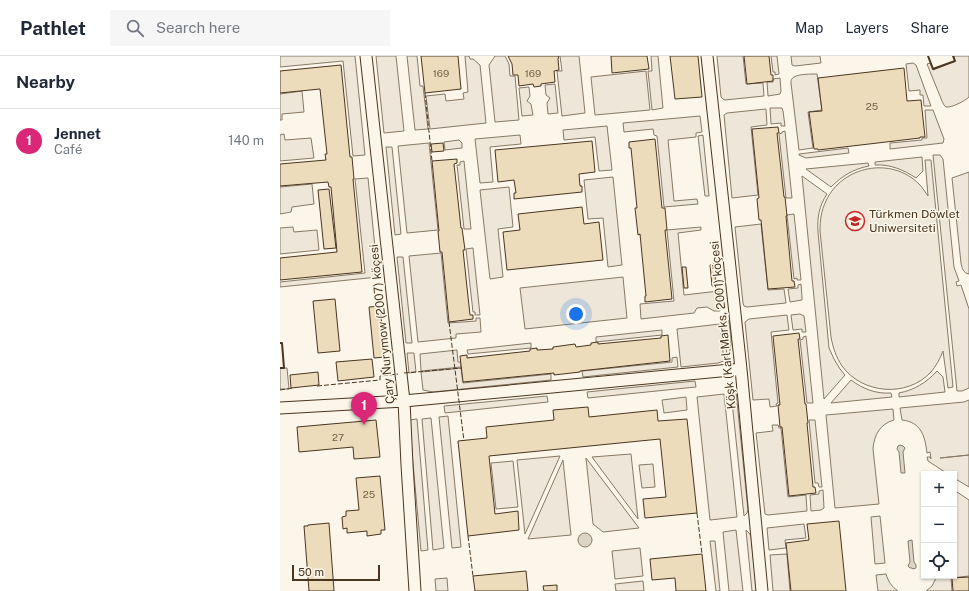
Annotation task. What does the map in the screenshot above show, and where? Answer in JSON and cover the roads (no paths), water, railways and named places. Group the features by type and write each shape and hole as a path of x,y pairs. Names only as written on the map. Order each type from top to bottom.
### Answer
{"street":[{"name":"Çary Nurymow (2007) köçesi","path":"366,56 404,401 415,591"},
{"name":"Köşk (Karl Marks, 2001) köçesi","path":"707,56 741,369 762,591"},
{"path":"280,408 404,401 741,369"}],"place":[{"name":"Türkmen Döwlet Uniwersiteti","path":"855,221"},
{"name":"Jennet","path":"364,425"}]}
